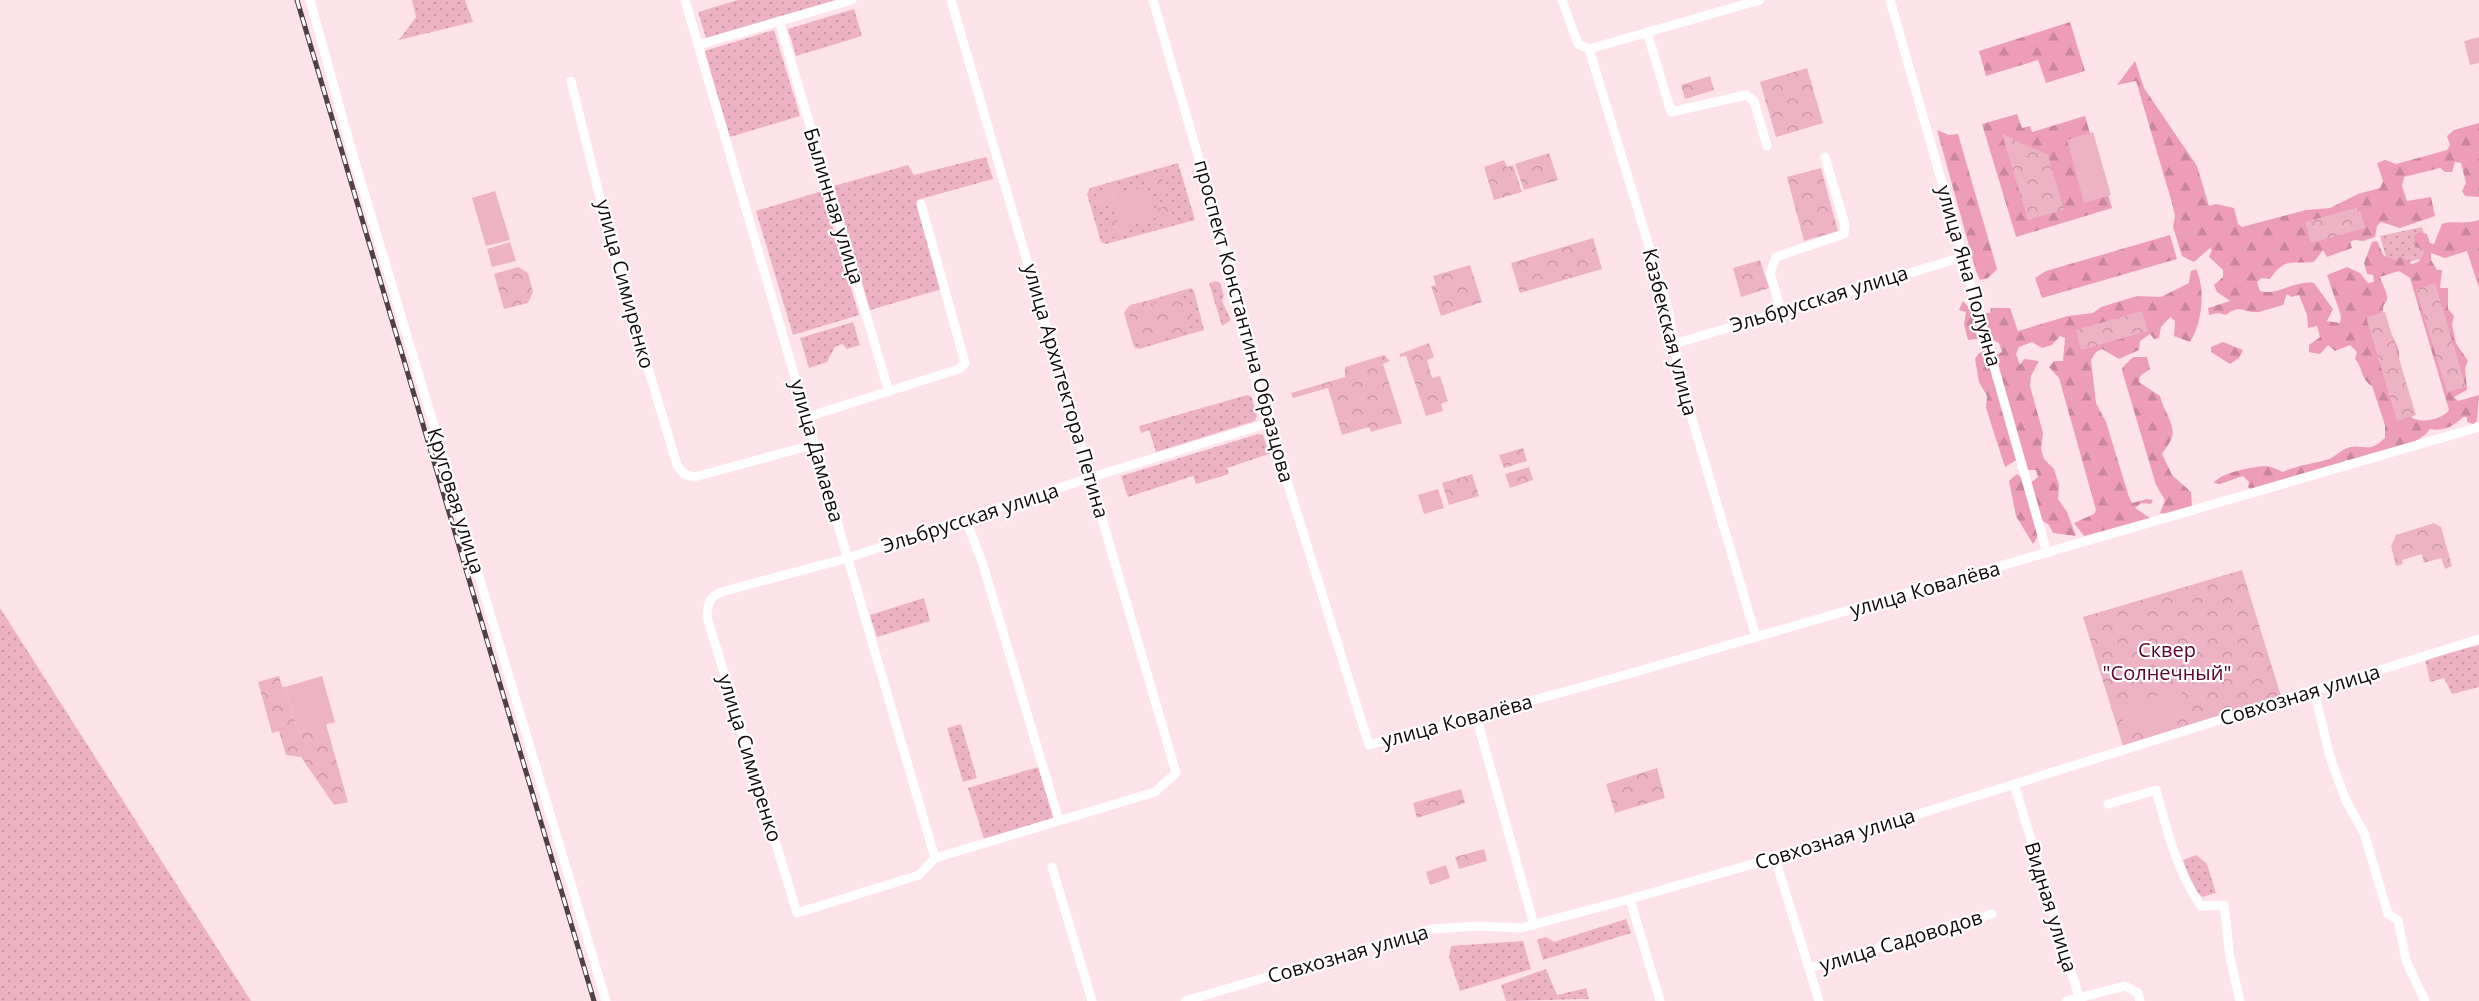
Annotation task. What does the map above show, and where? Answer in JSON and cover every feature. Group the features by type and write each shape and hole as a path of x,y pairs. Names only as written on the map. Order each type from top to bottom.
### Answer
{"street":[{"name":"Круговая улица","path":"310,0 352,152 606,1001"},
{"name":"улица Дамаева","path":"685,0 935,858"},
{"path":"698,45 852,0"},
{"name":"улица Архитектора Петина","path":"951,0 1092,477 1176,773 1155,792 1059,821"},
{"name":"проспект Константина Образцова","path":"1153,0 1231,270 1255,378 1369,745"},
{"name":"Казбекская улица","path":"1562,0 1578,44 1589,49 1668,309 1681,381 1756,637"},
{"path":"1589,49 1760,0"},
{"name":"улица Яна Полуяна","path":"1890,0 2047,553"},
{"name":"Былинная улица","path":"779,21 889,392"},
{"path":"1647,32 1671,112 1746,95 1754,101 1767,146"},
{"name":"улица Симиренко","path":"572,81 613,251 676,465 684,474 694,477 816,444"},
{"path":"1781,311 1770,273 1776,257 1844,234 1845,225 1825,157"},
{"path":"807,417 959,369 965,363 921,204"},
{"name":"Эльбрусская улица","path":"1674,344 1964,256"},
{"name":"Эльбрусская улица","path":"708,602 721,592 848,558 1092,477 1269,423"},
{"name":"улица Ковалёва","path":"1369,745 1756,637 2479,427"},
{"path":"935,858 1059,821 987,577 966,520"},
{"name":"улица Симиренко","path":"708,602 707,617 797,913 919,875 935,858"},
{"name":"Совхозная улица","path":"1185,1001 1432,928 1534,925 1630,899 1775,858 2479,639"},
{"path":"2314,691 2330,757 2346,801 2364,833 2388,914 2398,920 2406,961 2425,1001"},
{"path":"1476,716 1534,925"},
{"name":"Видная улица","path":"2014,784 2079,997 2125,986 2138,993 2140,1001"},
{"path":"2108,804 2156,790 2173,851 2189,888 2201,906 2224,905 2230,958 2240,1001"},
{"path":"1775,858 1819,1001"},
{"path":"1052,867 1092,1001"},
{"path":"1630,899 1660,1001"},
{"name":"улица Садоводов","path":"1810,968 1992,914"},
{"path":"2066,1001 2079,997"}],"green space":[{"path":"412,0 465,0 473,22 399,40 416,17"},
{"path":"738,0 846,0 707,41 698,12"},
{"path":"854,9 862,36 796,56 788,29"},
{"path":"2070,22 2085,71 2046,83 2038,60 1986,76 1979,51"},
{"path":"774,30 800,116 730,137 704,51"},
{"path":"2479,37 2479,63 2470,65 2464,41"},
{"path":"2135,61 2144,88 2197,166 2209,206 2216,204 2234,208 2238,224 2242,227 2306,210 2330,208 2358,194 2380,188 2383,181 2377,163 2385,160 2396,164 2447,150 2450,145 2447,136 2454,130 2479,123 2479,197 2465,196 2462,191 2466,183 2461,163 2455,162 2452,172 2445,172 2440,168 2404,177 2402,186 2407,201 2431,197 2435,216 2400,228 2381,222 2377,226 2375,237 2363,241 2354,240 2350,242 2352,248 2327,257 2323,250 2314,262 2284,264 2270,279 2261,278 2257,282 2260,291 2266,292 2314,283 2333,309 2327,321 2340,323 2341,316 2327,275 2347,267 2360,273 2368,283 2374,282 2373,275 2367,274 2364,263 2372,242 2377,241 2384,256 2396,260 2401,256 2412,264 2418,262 2424,254 2423,249 2415,247 2414,235 2420,232 2427,234 2430,243 2434,244 2442,224 2479,220 2479,288 2467,251 2445,258 2431,253 2431,260 2437,270 2442,270 2440,288 2448,288 2448,309 2454,316 2452,325 2456,343 2468,361 2465,368 2467,390 2454,397 2458,401 2479,395 2477,421 2473,424 2467,422 2467,417 2463,417 2448,428 2430,429 2425,435 2394,450 2349,462 2347,459 2339,466 2252,490 2248,487 2249,482 2243,476 2220,484 2214,483 2222,476 2244,469 2266,466 2283,472 2329,459 2350,447 2375,446 2385,438 2385,425 2372,386 2363,376 2355,359 2357,352 2350,345 2335,351 2328,345 2320,354 2309,352 2309,345 2320,337 2317,326 2308,328 2307,315 2299,295 2291,297 2287,294 2283,305 2259,312 2239,309 2226,315 2218,313 2209,315 2208,308 2230,301 2217,292 2214,285 2223,277 2223,270 2209,257 2212,250 2210,248 2194,262 2182,256 2173,227 2175,216 2172,203 2136,81 2117,85","holes":["2399,271 2410,278 2449,410 2432,420 2412,418 2412,410 2397,366 2399,350 2383,316 2383,307 2387,297 2380,277"]},
{"path":"1807,68 1823,123 1776,137 1760,82"},
{"path":"1710,76 1714,90 1685,99 1681,85"},
{"path":"2017,114 2022,128 2030,126 2032,132 2085,116 2112,208 2016,237 1982,124"},
{"path":"1937,130 1949,135 1958,134 1997,269 1988,278 1980,280 1976,271"},
{"path":"2093,132 2111,195 2084,203 2067,140"},
{"path":"2002,134 2048,155 2064,210 2028,220"},
{"path":"1549,153 1558,180 1524,190 1515,164"},
{"path":"986,157 993,179 917,200 942,289 870,310 834,186 908,165 914,175"},
{"path":"1504,160 1507,167 1513,165 1522,192 1494,200 1484,167"},
{"path":"1178,163 1195,220 1106,244 1101,242 1087,194 1090,188"},
{"path":"1821,168 1838,231 1804,241 1787,177"},
{"path":"1160,172 1165,189 1152,193 1150,185 1145,186 1142,178"},
{"path":"1113,186 1115,192 1110,194 1112,203 1100,207 1095,192"},
{"path":"1147,186 1157,217 1120,229 1110,197"},
{"path":"495,191 510,240 486,246 472,198"},
{"path":"822,191 859,315 793,335 756,211"},
{"path":"1170,205 1174,220 1156,225 1155,219 1160,217 1157,209"},
{"path":"2359,207 2365,228 2311,243 2305,222"},
{"path":"1118,220 1120,228 1125,227 1127,233 1109,238 1105,224"},
{"path":"2422,227 2430,256 2389,268 2380,236"},
{"path":"2170,235 2177,259 2042,298 2035,278 2046,271"},
{"path":"1593,238 1602,269 1520,293 1511,263"},
{"path":"510,242 516,261 492,267 487,249"},
{"path":"1760,260 1769,288 1741,297 1733,268"},
{"path":"1470,265 1482,302 1441,316 1431,286 1436,285 1433,276"},
{"path":"518,267 528,273 533,292 528,303 504,309 494,274"},
{"path":"2196,269 2202,296 2200,316 2190,342 2174,336 2175,321 2170,317 2161,327 2159,338 2154,339 2150,334 2140,341 2139,350 2119,359 2102,349 2096,352 2091,360 2096,403 2106,422 2129,497 2132,503 2147,499 2153,500 2151,504 2141,503 2135,508 2150,518 2084,536 2074,523 2094,514 2096,510 2059,378 2049,367 2054,361 2063,361 2065,338 2060,336 2052,345 2042,348 2032,342 2019,347 2016,354 2020,365 2024,359 2039,361 2031,376 2030,386 2043,433 2041,449 2044,459 2054,469 2059,485 2058,499 2067,512 2076,536 2053,533 2049,525 2040,519 2037,538 2033,544 2016,516 2009,481 2017,474 2029,484 2038,477 2036,470 2022,470 2018,459 2005,467 1986,408 1987,396 1979,382 1975,359 1978,354 1989,348 1993,356 2002,352 1999,343 1978,333 1977,339 1968,340 1964,324 1966,312 1959,310 1963,301 1970,309 1978,309 1981,313 1990,313 1991,308 2010,308 2018,331 2068,316 2093,313 2101,307 2137,296 2161,297 2189,283 2191,271"},
{"path":"1216,281 1220,283 1224,296 1222,301 1231,320 1222,326 1209,283"},
{"path":"2435,283 2466,387 2447,392 2416,289"},
{"path":"1191,288 1194,291 1204,330 1139,349 1134,347 1124,313 1129,306"},
{"path":"1174,293 1178,304 1186,302 1192,320 1183,323 1186,332 1157,338 1157,340 1142,345 1139,336 1132,338 1126,320 1134,318 1130,305 1146,301 1147,305 1162,301 1161,297"},
{"path":"2142,311 2148,331 2081,350 2076,330"},
{"path":"2385,312 2416,415 2397,421 2366,317"},
{"path":"853,322 860,345 847,349 842,344 835,347 827,362 809,368 800,338"},
{"path":"2223,342 2243,350 2239,358 2230,364 2211,352 2211,347"},
{"path":"1429,343 1434,357 1427,360 1432,378 1440,376 1448,401 1441,404 1443,411 1426,416 1406,356 1400,357 1400,354"},
{"path":"1384,355 1390,361 1383,364 1402,423 1371,432 1369,427 1342,435 1328,388 1293,398 1291,393 1345,377 1345,367"},
{"path":"2133,357 2147,357 2150,369 2140,376 2139,382 2160,396 2173,433 2162,454 2172,475 2191,492 2192,507 2170,514 2160,513 2165,500 2156,485 2123,374 2122,368"},
{"path":"1247,395 1251,396 1257,415 1255,421 1156,452 1149,430 1141,433 1139,426"},
{"path":"1258,434 1263,435 1269,454 1227,468 1229,474 1196,484 1193,476 1128,497 1121,476"},
{"path":"1523,448 1527,461 1504,468 1499,455"},
{"path":"1529,467 1533,480 1510,488 1505,474"},
{"path":"1472,474 1479,496 1449,505 1442,483"},
{"path":"1438,489 1444,508 1424,514 1418,495"},
{"path":"2434,523 2441,527 2452,566 2445,569 2441,558 2424,563 2422,554 2402,560 2403,564 2396,566 2391,546 2396,535"},
{"name":"Сквер \"Солнечный\"","path":"2242,570 2281,696 2123,746 2083,617"},
{"path":"924,598 930,621 877,637 870,615"},
{"path":"0,608 251,1001 0,1001"},
{"path":"2479,645 2479,687 2452,694 2444,678 2430,682 2425,659"},
{"path":"279,676 282,687 285,687 298,732 326,724 348,802 334,805 301,757 286,755 279,731 272,733 258,682"},
{"path":"322,676 335,722 298,732 285,687"},
{"path":"2181,689 2188,714 2127,733 2119,708"},
{"path":"961,724 977,778 963,782 947,728"},
{"path":"1038,767 1054,818 984,839 968,788"},
{"path":"1657,768 1665,798 1615,813 1606,784"},
{"path":"1461,789 1465,803 1417,818 1413,803"},
{"path":"1484,849 1487,861 1459,869 1455,857"},
{"path":"2196,855 2207,864 2216,893 2202,897 2193,888 2183,860"},
{"path":"1446,865 1450,878 1430,885 1426,872"},
{"path":"1626,919 1631,933 1543,960 1537,940 1546,937 1554,942"},
{"path":"1523,941 1531,969 1460,991 1449,957 1451,946"},
{"path":"1546,969 1557,995 1586,988 1589,999 1506,1001 1501,985"}],"railway":[{"path":"297,0 594,1001"}]}
